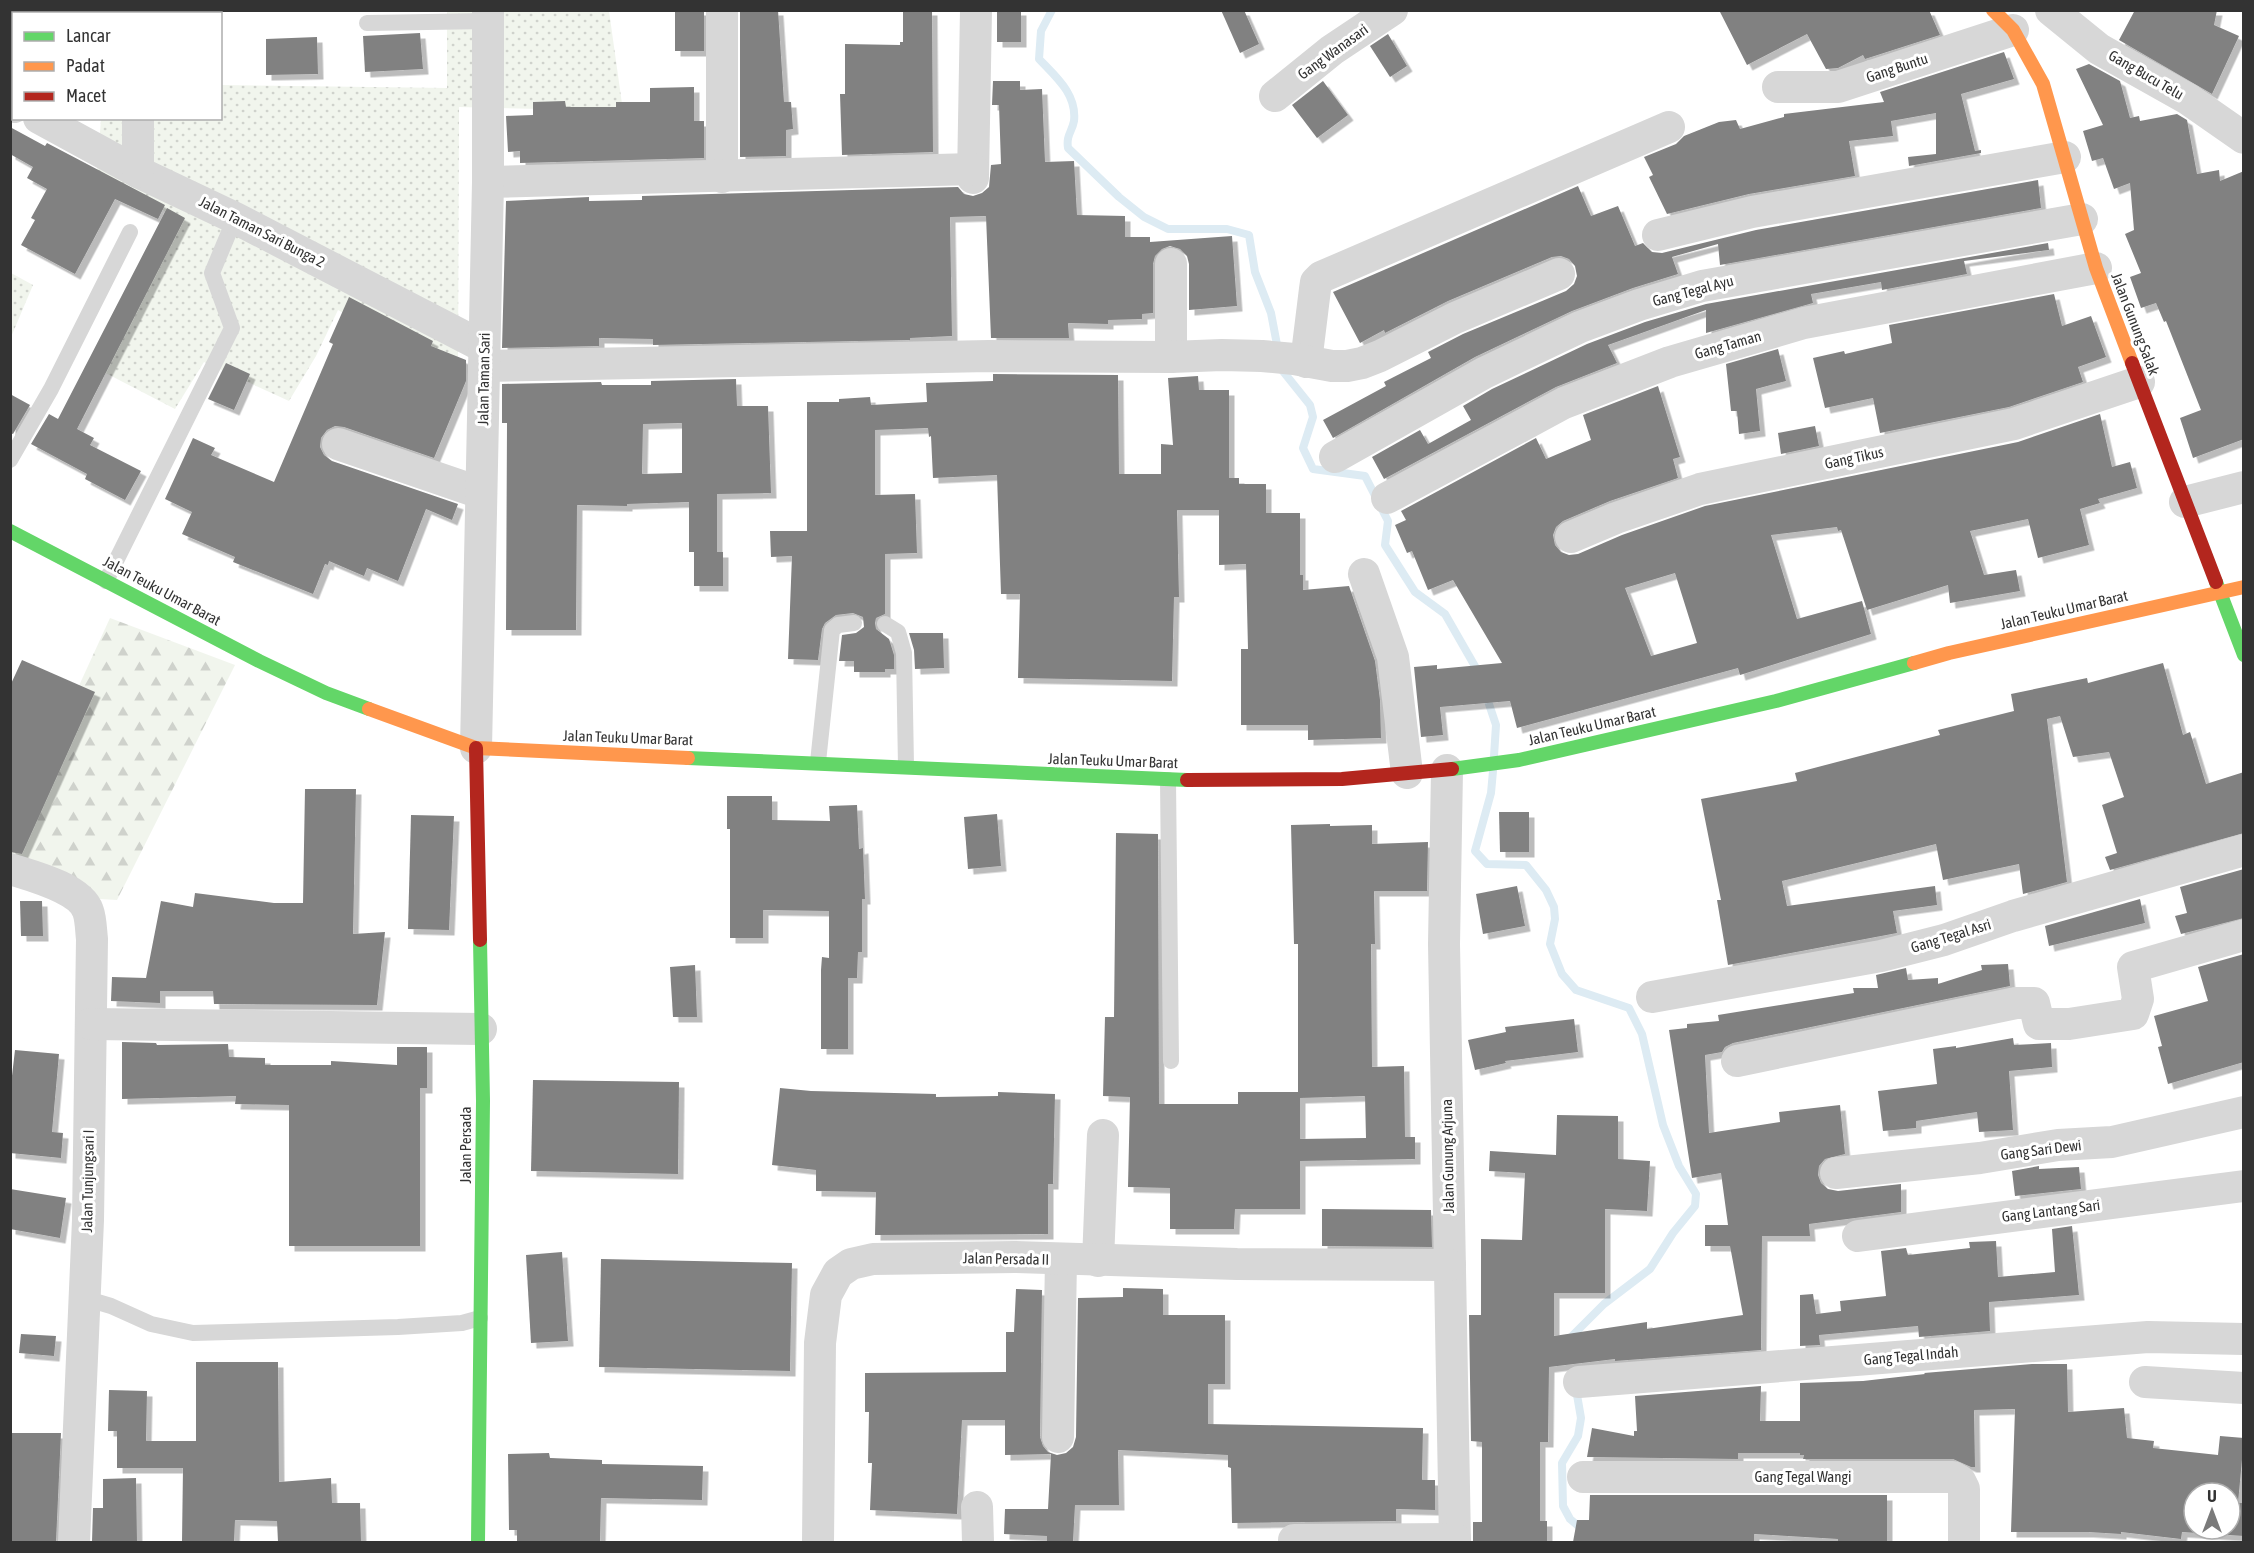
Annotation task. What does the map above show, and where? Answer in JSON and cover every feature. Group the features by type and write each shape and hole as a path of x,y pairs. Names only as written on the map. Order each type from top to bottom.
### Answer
{"main road":[{"name":"Jalan Gunung Salak","path":"2000,16 2043,84 2096,268 2244,655"},
{"name":"Jalan Teuku Umar Barat","path":"10,531 259,661 326,693 476,748 906,766 1168,780 1342,779 1519,760 1776,701 1960,650 2244,587"},
{"name":"Jalan Persada","path":"476,748 483,1101 477,1542"}],"street":[{"path":"722,10 722,177"},
{"path":"488,182 973,174 976,10"},
{"name":"Gang Wanasari","path":"1275,96 1332,50 1392,10"},
{"name":"Gang Bucu Telu","path":"2051,10 2099,49 2188,99 2244,138"},
{"name":"Jalan Taman Sari","path":"476,748 488,182 488,16"},
{"name":"Gang Buntu","path":"1778,87 1838,87 2000,16"},
{"name":"Jalan Taman Sari Bunga 2","path":"43,120 138,172 235,218 484,356"},
{"path":"138,120 138,172"},
{"path":"1300,360 1316,282 1321,277 1669,127"},
{"path":"1658,235 1752,212 2065,157"},
{"name":"Gang Tegal Ayu","path":"1335,457 1484,373 1580,327 1639,305 1702,286 2082,219"},
{"path":"1171,357 1172,264"},
{"name":"Gang Taman","path":"1387,498 1564,403 1670,362 1804,323 2096,268"},
{"path":"484,356 1262,356 1332,366 1362,363 1455,318 1559,274"},
{"name":"Gang Tikus","path":"1571,537 1616,518 1700,489 2014,424 2139,382"},
{"path":"339,444 481,493"},
{"path":"2185,502 2244,487"},
{"path":"1364,574 1393,657 1407,773"},
{"name":"Jalan Gunung Arjuna","path":"1454,768 1444,944 1455,1541"},
{"name":"Gang Tegal Asri","path":"1652,997 1881,956 1944,940 2013,916 2244,850"},
{"name":"Jalan Tunjungsari I","path":"10,869 62,888 81,900 88,911 92,939 84,1298 74,1542"},
{"path":"1737,1061 2016,1003 2034,1003 2039,1024 2069,1024 2133,1014 2138,999 2133,967 2244,934"},
{"path":"91,1024 481,1029"},
{"name":"Gang Sari Dewi","path":"1836,1173 1948,1162 2058,1145 2112,1142 2244,1112"},
{"path":"1098,1261 1103,1135"},
{"name":"Gang Lantang Sari","path":"1858,1236 2244,1186"},
{"name":"Jalan Persada II","path":"818,1542 820,1343 825,1295 838,1273 851,1264 873,1259 1015,1257 1237,1264 1450,1265"},
{"path":"1058,1437 1061,1259"},
{"name":"Gang Tegal Indah","path":"1579,1382 2148,1337 2244,1339"},
{"path":"2145,1382 2244,1388"},
{"name":"Gang Tegal Wangi","path":"1582,1477 1953,1477 1960,1481 1964,1489 1964,1542"},
{"path":"977,1507 978,1542"},
{"path":"1294,1540 1455,1541"}],"lane":[{"path":"367,23 488,16"},
{"path":"106,581 231,328 212,273 235,218"},
{"path":"10,460 51,389 130,232"},
{"path":"818,762 832,630 838,625 854,623"},
{"path":"885,624 898,632 904,653 906,766"},
{"path":"1168,780 1172,1061"},
{"path":"84,1298 111,1306 151,1324 193,1333 398,1328 462,1323 480,1318"}],"green space":[{"path":"447,11 609,11 623,111 459,107 458,378 338,310 316,356 289,401 204,362 175,409 94,367 176,218 97,170 101,120 222,120 222,85 447,88"},
{"path":"11,273 33,285 11,337"},
{"path":"110,618 235,665 117,900 66,897 11,878 11,834"}],"building":[{"path":"675,10 704,10 704,51 675,51"},
{"path":"740,10 778,10 784,102 791,102 793,129 786,130 786,156 740,157"},
{"path":"903,10 932,10 933,152 842,155 840,94 845,94 845,44 900,45 900,42 903,42"},
{"path":"997,10 1021,10 1021,42 997,42"},
{"path":"1221,10 1244,10 1259,44 1240,53"},
{"path":"1719,10 1929,10 1940,35 1865,59 1863,55 1838,68 1826,69 1807,34 1747,65"},
{"path":"2135,10 2217,10 2214,25 2239,36 2212,94 2119,40"},
{"path":"420,33 423,69 365,72 363,36"},
{"path":"1388,34 1407,66 1390,77 1370,46"},
{"path":"317,37 318,74 266,75 266,39"},
{"path":"2004,52 2014,79 1961,94 1975,151 1981,150 1981,153 1909,166 1908,157 1936,154 1936,113 1891,121 1893,136 1849,141 1855,176 1749,194 1667,214 1649,177 1653,175 1644,157 1676,144 1684,136 1719,122 1736,120 1740,129 1784,117 1784,114 1884,102 1880,92"},
{"path":"2089,64 2120,81 2130,118 2139,116 2140,121 2177,114 2187,120 2197,174 2219,170 2220,181 2244,171 2244,439 2193,458 2180,418 2201,410 2166,321 2164,322 2156,303 2141,308 2130,277 2141,273 2125,234 2134,230 2130,183 2114,189 2103,158 2092,161 2083,131 2103,125 2076,69"},
{"path":"993,81 1020,81 1020,90 1042,89 1045,162 1074,161 1077,215 1125,216 1125,237 1150,237 1150,242 1232,236 1237,306 1189,310 1187,256 1180,249 1170,246 1162,249 1155,256 1153,313 1142,314 1142,319 1108,320 1108,324 1068,323 1069,338 991,338 986,216 950,217 952,336 910,338 910,340 653,345 653,339 599,338 599,346 502,348 506,201 589,197 589,201 642,200 642,196 958,187 964,194 973,196 989,187 991,165 1001,164 999,105 992,105"},
{"path":"1323,81 1348,115 1317,138 1292,105"},
{"path":"694,87 694,121 704,121 704,158 520,163 520,151 508,152 506,116 533,115 533,102 565,101 566,107 616,107 616,102 650,102 650,88"},
{"path":"10,127 45,146 47,143 165,205 158,219 115,199 75,274 21,245 35,220 31,218 47,189 27,178 33,167 10,154"},
{"path":"2038,180 2041,208 1720,265 1718,244 1672,257 1678,274 1572,311 1475,357 1333,438 1323,420 1386,386 1384,382 1431,358 1428,352 1463,334 1566,291 1574,284 1577,276 1575,266 1569,259 1561,256 1552,257 1448,301 1360,343 1333,292 1578,186 1591,216 1618,206 1635,246 1643,243 1652,252 1662,253 1756,230"},
{"path":"167,208 185,218 77,429 94,438 90,445 141,471 125,500 85,479 87,474 31,444 49,414 58,419"},
{"path":"2048,243 2049,250 1964,261 1967,274 1882,290 1881,282 1811,294 1813,303 1706,333 1706,310 1608,345 1617,363 1556,387 1384,479 1372,457 1420,430 1428,444 1471,420 1463,406 1492,389 1587,344 1645,322 1706,304"},
{"path":"2054,294 2062,326 2091,316 2106,357 2078,367 2083,382 2009,407 1880,433 1873,398 1825,408 1813,358 1844,351 1845,354 1892,343 1889,325"},
{"path":"349,297 433,341 431,346 466,360 466,381 434,458 344,427 335,426 327,430 321,438 320,447 324,455 332,461 458,504 452,520 426,509 398,581 367,568 364,576 329,561 328,565 325,564 313,594 233,562 235,557 182,534 192,512 165,499 193,438 215,448 211,455 274,482 333,344 329,342"},
{"path":"1778,349 1786,381 1756,389 1760,431 1739,434 1737,411 1731,411 1726,364"},
{"path":"226,363 250,374 234,410 208,399"},
{"path":"993,374 1118,375 1119,474 1161,474 1161,444 1173,445 1168,378 1198,376 1199,390 1229,390 1229,478 1239,478 1239,484 1266,484 1266,513 1300,513 1300,575 1303,575 1303,590 1349,586 1375,661 1380,700 1381,738 1308,740 1308,725 1241,725 1241,649 1248,649 1246,564 1219,565 1219,510 1177,510 1179,597 1174,597 1172,681 1018,678 1020,594 1001,594 997,475 933,478 931,436 929,437 928,428 875,430 875,495 915,494 917,553 885,554 885,614 876,618 875,623 876,629 889,639 894,655 894,669 885,669 885,672 854,672 854,661 839,661 842,635 856,633 864,627 863,617 853,613 836,615 825,623 822,629 818,660 788,659 792,556 771,557 770,531 807,531 807,402 839,402 839,399 870,397 871,405 927,402 926,383 993,381"},
{"path":"736,379 737,406 768,406 771,493 717,494 717,552 723,552 723,586 694,586 694,552 689,552 689,502 627,504 627,506 577,505 576,630 506,630 507,423 502,423 502,384 601,382 602,385 651,385 651,381","holes":["682,423 682,473 642,474 643,424"]},
{"path":"1658,386 1680,457 1673,459 1678,478 1610,501 1563,521 1556,527 1553,535 1555,545 1561,552 1569,555 1578,554 1622,535 1705,506 2018,442 2100,414 2112,467 2130,462 2137,488 2098,499 2100,503 2080,509 2089,545 2038,558 2028,519 1970,531 1984,575 2016,570 2020,591 1950,603 1948,585 1867,610 1841,530 1838,531 1837,527 1771,535 1797,619 1862,601 1871,634 1740,675 1738,668 1517,728 1510,701 1440,707 1443,735 1421,737 1414,667 1437,665 1437,669 1502,663 1453,580 1428,590 1412,551 1407,553 1395,525 1406,520 1401,511 1536,438 1546,459 1591,440 1583,415","holes":["1675,573 1697,643 1651,656 1625,588"]},
{"path":"10,394 30,405 13,434 10,433"},
{"path":"1815,426 1819,446 1781,454 1778,433"},
{"path":"909,633 943,633 944,668 915,669 914,650"},
{"path":"22,660 95,692 22,854 10,852 10,686"},
{"path":"2163,663 2183,735 2190,732 2206,784 2244,772 2244,833 2110,870 2105,857 2117,853 2102,805 2124,797 2109,752 2073,757 2060,716 2047,719 2067,882 2023,894 2019,864 1943,880 1936,844 1782,881 1787,906 1935,886 1937,905 1893,911 1897,933 1728,965 1717,900 1721,900 1701,799 1797,781 1795,773 1940,735 1938,730 2014,711 2011,694 2087,678 2088,683"},
{"path":"305,789 356,789 353,934 385,932 377,1005 214,1004 213,991 160,991 160,1003 111,1001 112,977 146,978 161,901 193,907 195,893 274,903 303,903"},
{"path":"727,796 772,796 772,820 830,821 829,806 857,805 859,849 863,848 865,899 862,899 862,952 858,952 857,978 848,978 848,1049 821,1049 821,970 822,957 829,958 829,911 763,910 763,938 730,938 730,829 727,829"},
{"path":"1499,812 1529,812 1529,852 1500,852"},
{"path":"997,814 1001,866 968,869 964,817"},
{"path":"411,815 454,816 449,930 408,929"},
{"path":"1291,825 1372,825 1372,844 1428,842 1427,891 1374,891 1375,944 1371,944 1372,1067 1404,1066 1405,1137 1415,1137 1415,1159 1300,1161 1300,1209 1235,1209 1234,1229 1170,1229 1170,1188 1128,1187 1130,1097 1103,1096 1105,1017 1114,1017 1116,833 1158,834 1159,1104 1238,1104 1238,1092 1298,1092 1298,944 1294,944","holes":["1365,1096 1366,1138 1300,1139 1300,1098"]},
{"path":"2244,869 2244,918 2181,934 2175,916 2187,913 2180,887"},
{"path":"1517,886 1525,926 1483,934 1476,894"},
{"path":"2140,899 2145,923 2049,946 2045,926"},
{"path":"20,901 42,901 43,936 21,936"},
{"path":"2244,954 2244,1062 2168,1084 2158,1047 2162,1046 2154,1016 2208,1001 2198,967"},
{"path":"2008,964 2010,986 1733,1043 1725,1047 1722,1052 1705,1055 1709,1133 1780,1122 1779,1112 1840,1105 1845,1154 1825,1159 1819,1166 1818,1175 1821,1183 1828,1189 1838,1191 1901,1184 1901,1212 1809,1224 1810,1236 1762,1236 1761,1350 1615,1361 1615,1359 1549,1367 1548,1442 1540,1442 1540,1521 1547,1521 1547,1542 1473,1542 1473,1522 1482,1522 1482,1442 1471,1441 1469,1315 1481,1315 1481,1239 1522,1240 1525,1173 1489,1171 1490,1151 1556,1155 1557,1115 1618,1116 1618,1159 1650,1161 1647,1211 1605,1209 1605,1293 1554,1293 1554,1336 1647,1322 1647,1329 1743,1315 1730,1246 1705,1246 1705,1225 1728,1225 1721,1173 1692,1178 1669,1030 1687,1028 1687,1024 1719,1021 1718,1015 1854,993 1853,988 1878,988 1876,975 1906,968 1908,980 1938,978 1938,984 1982,970 1981,965"},
{"path":"695,965 697,1017 673,1017 670,967"},
{"path":"1574,1019 1578,1052 1505,1061 1506,1063 1475,1070 1468,1040 1506,1032 1505,1027"},
{"path":"2013,1038 2014,1045 2051,1043 2052,1067 2009,1071 2013,1130 1979,1132 1977,1112 1916,1121 1916,1128 1883,1131 1878,1091 1937,1084 1933,1049 1956,1046 1956,1048"},
{"path":"122,1042 156,1043 157,1045 228,1044 229,1057 265,1058 265,1065 331,1065 331,1061 397,1065 397,1047 427,1047 427,1088 420,1088 420,1246 289,1246 289,1105 235,1104 236,1096 122,1099"},
{"path":"15,1050 59,1054 52,1132 63,1133 61,1158 10,1153 10,1093"},
{"path":"533,1080 679,1082 678,1174 531,1171"},
{"path":"780,1088 811,1091 936,1094 936,1097 998,1096 998,1092 1055,1094 1053,1184 1048,1184 1048,1234 875,1235 876,1192 816,1191 816,1170 772,1165"},
{"path":"2039,1166 2039,1169 2079,1167 2081,1189 2015,1196 2012,1171"},
{"path":"10,1189 66,1198 60,1238 10,1229"},
{"path":"1322,1209 1431,1210 1432,1247 1322,1246"},
{"path":"2072,1226 2079,1295 1989,1302 1990,1331 1919,1337 1918,1326 1819,1335 1820,1345 1800,1346 1800,1295 1813,1294 1816,1314 1841,1311 1840,1301 1886,1296 1881,1251 1906,1248 1908,1255 1970,1248 1969,1242 1996,1241 1998,1277 2055,1272 2052,1229"},
{"path":"562,1252 568,1341 531,1343 526,1255"},
{"path":"601,1259 792,1263 790,1371 599,1367"},
{"path":"1123,1288 1163,1289 1163,1315 1225,1315 1225,1384 1208,1384 1208,1424 1423,1428 1422,1480 1435,1480 1435,1510 1396,1509 1396,1521 1232,1523 1231,1468 1228,1467 1228,1455 1118,1450 1119,1505 1075,1505 1073,1542 1047,1542 1047,1536 1004,1534 1005,1509 1048,1509 1051,1454 1005,1455 1005,1420 962,1420 957,1514 870,1510 872,1463 868,1463 869,1412 865,1412 865,1373 1006,1372 1006,1332 1014,1332 1016,1289 1042,1290 1040,1437 1048,1452 1057,1455 1066,1453 1073,1447 1076,1437 1078,1298 1123,1297"},
{"path":"21,1334 56,1336 54,1356 19,1353"},
{"path":"196,1362 278,1362 279,1482 331,1478 332,1503 360,1503 361,1542 278,1542 277,1521 235,1520 234,1542 182,1542 183,1468 117,1468 117,1431 108,1431 109,1390 147,1391 146,1441 196,1441"},
{"path":"2032,1364 2067,1364 2068,1412 2124,1408 2127,1438 2154,1441 2153,1448 2218,1455 2220,1436 2244,1438 2240,1481 2182,1481 2181,1539 2121,1532 2121,1534 2011,1532 2015,1409 1974,1410 1975,1467 1953,1459 1803,1459 1804,1455 1800,1453 1738,1453 1738,1459 1587,1457 1592,1428 1634,1436 1634,1431 1637,1431 1635,1396 1761,1386 1760,1421 1800,1421 1800,1383 1863,1381"},
{"path":"10,1433 61,1433 56,1542 10,1542"},
{"path":"549,1453 550,1458 602,1460 602,1464 703,1466 702,1500 601,1498 600,1542 517,1542 517,1530 509,1530 508,1454"},
{"path":"136,1478 137,1542 92,1542 93,1508 103,1508 103,1479"},
{"path":"1590,1495 1887,1495 1887,1542 1838,1542 1838,1539 1754,1534 1754,1542 1573,1542 1577,1520 1589,1520"},
{"path":"2242,1503 2244,1503 2244,1536 2242,1536"}],"waterway":[{"path":"1052,10 1041,31 1039,59 1058,79 1072,102 1074,121 1068,137 1068,148 1119,197 1144,217 1168,229 1227,229 1249,235 1255,272 1271,313 1278,350"},
{"path":"1281,365 1282,370 1310,405 1313,417 1303,448 1313,469 1365,476 1388,521 1385,545 1415,592 1445,614 1480,675"},
{"path":"1486,695 1496,725 1494,756"},
{"path":"1493,771 1491,793 1475,851 1487,864 1526,865 1546,890 1554,907 1555,919 1550,944 1562,974 1576,990 1629,1008 1642,1034 1663,1125 1679,1166 1696,1194 1695,1206 1673,1233 1650,1269 1604,1304 1572,1336 1572,1342"},
{"path":"1576,1389 1581,1418 1578,1436 1562,1463 1563,1506 1570,1519 1588,1534 1588,1542"}],"traffic: fast":[{"path":"10,531 259,661 326,693 369,709"},
{"path":"2216,582 2244,655"},
{"path":"1452,769 1519,760 1776,701 1914,663"},
{"path":"688,758 1187,780"},
{"path":"478,1542 483,1101 480,940"}],"traffic: slow":[{"path":"1993,10 2013,30 2043,84 2096,268 2132,363"},
{"path":"1914,663 1949,653 2244,587"},
{"path":"369,709 476,748 688,758"}],"traffic: jam":[{"path":"2132,363 2216,582"},
{"path":"476,748 480,940"},
{"path":"1187,780 1342,779 1452,769"}]}
